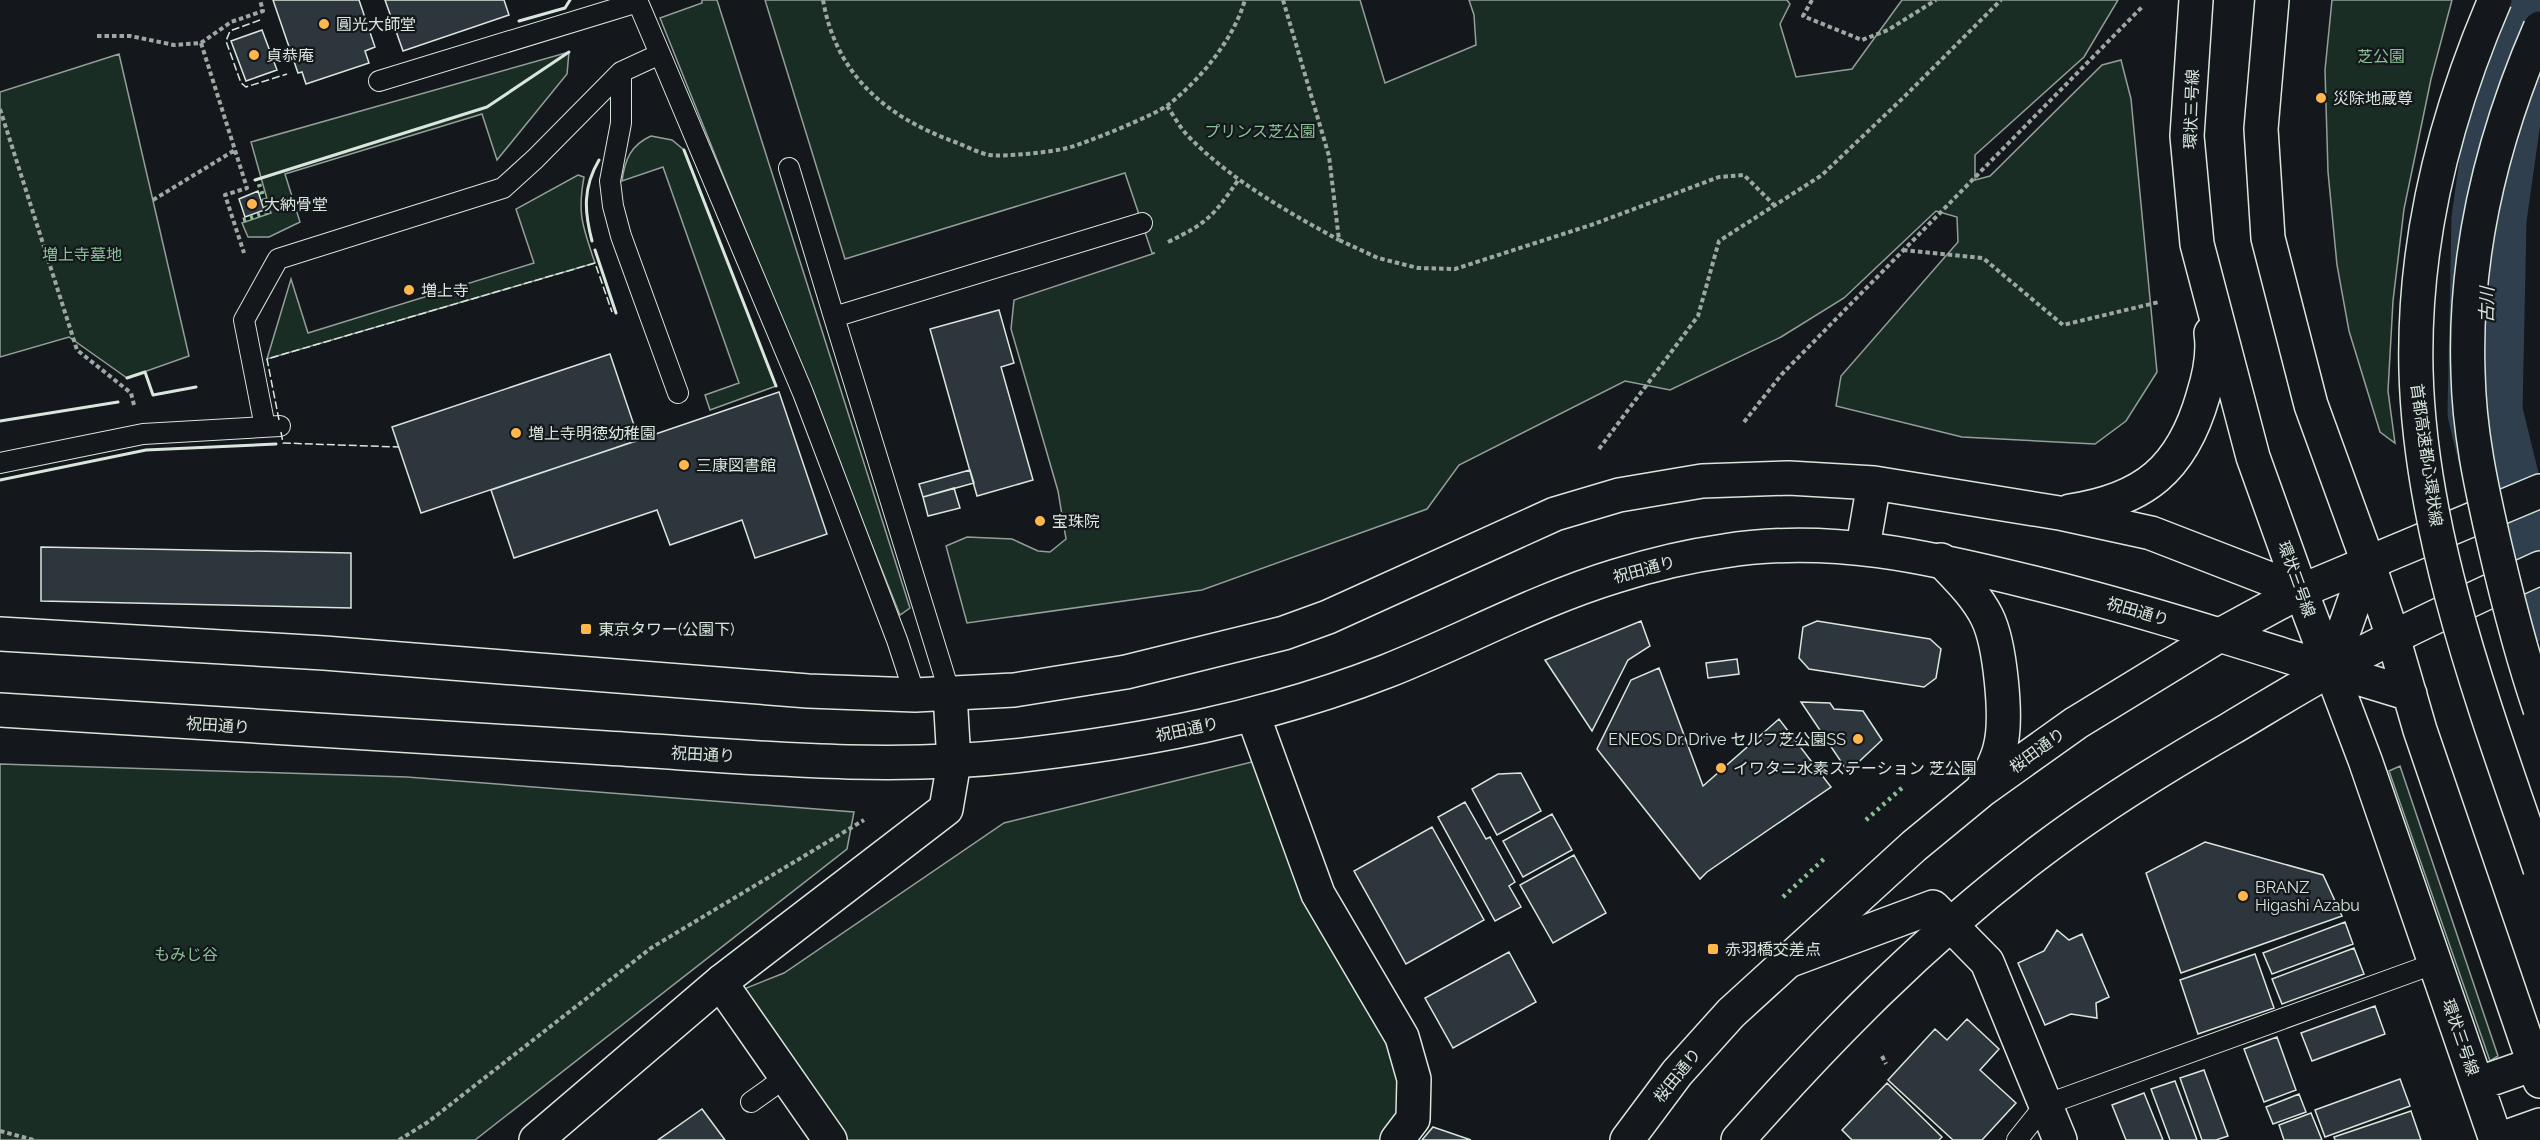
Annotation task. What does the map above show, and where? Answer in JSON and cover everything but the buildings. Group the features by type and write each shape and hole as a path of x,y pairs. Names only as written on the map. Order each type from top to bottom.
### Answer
{"main road":[{"name":"環状三号線","path":"2196,0 2187,136 2198,244 2253,457 2365,760 2497,1140"},
{"path":"2272,0 2261,129 2268,238 2311,405 2368,562 2420,730 2538,1070 2477,1084"},
{"path":"2448,133 2458,71 2478,0"},
{"name":"首都高速都心環状線","path":"2495,0 2448,133 2434,188 2423,254 2417,311 2416,370 2421,436 2432,508 2457,611 2487,715 2540,869"},
{"path":"2540,28 2522,68 2484,197 2474,261 2469,318 2468,372 2471,429 2483,495 2506,593 2540,709"},
{"path":"2060,513 2093,508 2122,499 2161,475 2177,458 2199,412 2208,381 2212,340 2198,244"},
{"path":"0,634 324,653 808,691 915,695 1014,690 1126,672 1284,633 1328,617 1555,514 1619,495 1702,481 1789,478 1874,483 2060,513 2151,533 2301,591"},
{"path":"1863,547 1874,483"},
{"name":"桜田通り","path":"1628,1140 1677,1073 1731,1013 1914,846 1982,790 2076,723 2220,635 2301,591 2540,491"},
{"name":"祝田通り","path":"0,710 809,760 954,762 1139,740 1253,715 1386,671 1555,598 1614,576 1728,550 1802,544 1863,547 1941,560 2092,597 2410,694"},
{"path":"1941,560 1970,592 1987,617 1997,650 2003,702 2001,747 1982,790"},
{"path":"2330,670 2368,562"},
{"path":"1738,1140 1872,995 1950,924 2034,856 2107,804 2185,754 2330,670 2438,615 2540,568"},
{"path":"536,1140 722,981 946,809 954,762 954,694"},
{"path":"1253,715 1318,894 1402,1037 1414,1079 1413,1119 1397,1140"},
{"path":"1788,961 1933,907 1987,962 2060,1140"},
{"path":"722,981 830,1140"},
{"path":"2497,1140 2540,1125"}],"lane":[{"path":"379,81 637,1 803,393 897,640 915,695"},
{"path":"0,463 143,434 272,426 244,320 278,259 503,188 536,159 621,72 660,54"},
{"path":"621,72 621,123 610,181 613,206 621,236 678,393"},
{"path":"789,168 933,639 954,694"},
{"path":"834,317 1142,223"},
{"path":"2017,1140 2045,1105 2436,963"},
{"path":"751,1102 786,1077"}],"path":[{"path":"97,36 130,36 174,45 201,43 231,22 263,11 260,0"},
{"path":"823,0 827,23 842,59 877,99 922,130 991,155 1067,148 1167,106 1208,66 1239,21 1245,0"},
{"path":"1284,0 1329,156 1339,240"},
{"path":"1812,0 1803,16 1862,40 1888,30 1936,0"},
{"path":"1599,448 1698,316 1719,241 1822,175 2001,0"},
{"path":"1744,422 1782,374 2142,7"},
{"path":"201,43 248,188 225,195 258,296"},
{"path":"1167,106 1188,136 1239,179 1293,214 1339,240 1378,258 1418,268 1455,268 1594,224 1719,177 1744,175 1775,206"},
{"path":"0,108 77,350 131,393 143,434"},
{"path":"153,200 235,150"},
{"path":"1159,246 1198,228 1215,213 1239,179"},
{"path":"1903,250 1983,258 2063,325 2159,302"},
{"path":"399,1140 428,1122 651,948 865,819"},
{"path":"1882,1056 1886,1064"},
{"path":"0,1131 34,1140"}],"green space":[{"path":"702,0 717,0 910,608 900,615 660,18 702,3"},
{"name":"プリンス芝公園","path":"765,0 1360,0 1385,83 1476,45 1474,15 1469,0 1787,0 1790,4 1780,24 1796,77 1852,69 1902,0 2118,0 2084,57 1975,155 1975,180 1990,176 2102,65 2121,60 2131,99 2157,372 2126,421 2095,444 1962,437 1836,406 1841,376 1958,242 1957,217 1936,211 1844,298 1781,337 1670,390 1625,381 1459,465 1427,509 1202,590 967,623 946,546 967,537 1012,539 1038,551 1050,552 1066,539 1058,491 1011,329 1014,300 1155,253 1152,253 1125,173 845,259"},
{"name":"芝公園","path":"2332,0 2452,0 2431,79 2404,209 2393,301 2388,391 2395,443 2380,432 2349,331 2337,265 2328,172 2325,70"},
{"path":"569,52 567,74 497,160 482,114 285,174 300,222 269,237 248,237 242,223 271,213 251,142"},
{"name":"増上寺墓地","path":"119,54 189,356 127,378 69,337 0,357 0,92"},
{"path":"651,136 672,140 684,150 776,386 710,410 705,395 739,383 663,167 622,181 630,154 638,144"},
{"path":"578,175 584,177 581,201 582,221 595,263 267,359 291,279 308,333 534,263 516,209"},
{"path":"1268,758 1402,1037 1397,1140 830,1140 729,995 784,973 1004,823"},
{"name":"もみじ谷","path":"0,764 407,777 854,812 847,849 475,1140 0,1140"},
{"path":"2400,766 2498,1056 2490,1061 2389,771"}],"waterway":[{"name":"古川","path":"2520,0 2489,219 2485,412 2518,547 2540,604"}],"hedge":[{"path":"243,220 268,212 259,184"},
{"path":"1866,820 1903,787"},
{"path":"1783,897 1826,857"}],"fence":[{"path":"260,20 230,31 226,41 241,83 246,87 287,74"},
{"path":"279,420 267,359 595,263 612,312"},
{"path":"281,432 283,443 399,447"}],"wall":[{"path":"519,21 565,8 570,0"},
{"path":"255,180 487,107 569,52"},
{"path":"684,150 776,386"},
{"path":"592,241 586,209 590,180 599,160"},
{"path":"595,250 616,313"},
{"path":"127,378 145,372 153,395 196,387"},
{"path":"0,421 118,402"},
{"path":"0,480 146,450 276,444"}],"place":[{"name":"圓光大師堂","path":"324,24"},
{"name":"貞恭庵","path":"254,55"},
{"name":"災除地蔵尊","path":"2321,98"},
{"name":"大納骨堂","path":"252,204"},
{"name":"増上寺","path":"409,290"},
{"name":"増上寺明徳幼稚園","path":"516,433"},
{"name":"三康図書館","path":"684,465"},
{"name":"宝珠院","path":"1040,521"},
{"name":"東京タワー(公園下)","path":"586,629"},
{"name":"ENEOS Dr. Drive セルフ芝公園SS","path":"1858,739"},
{"name":"イワタニ水素ステーション 芝公園","path":"1721,768"},
{"name":"BRANZ Higashi Azabu","path":"2243,896"},
{"name":"赤羽橋交差点","path":"1713,949"}]}
